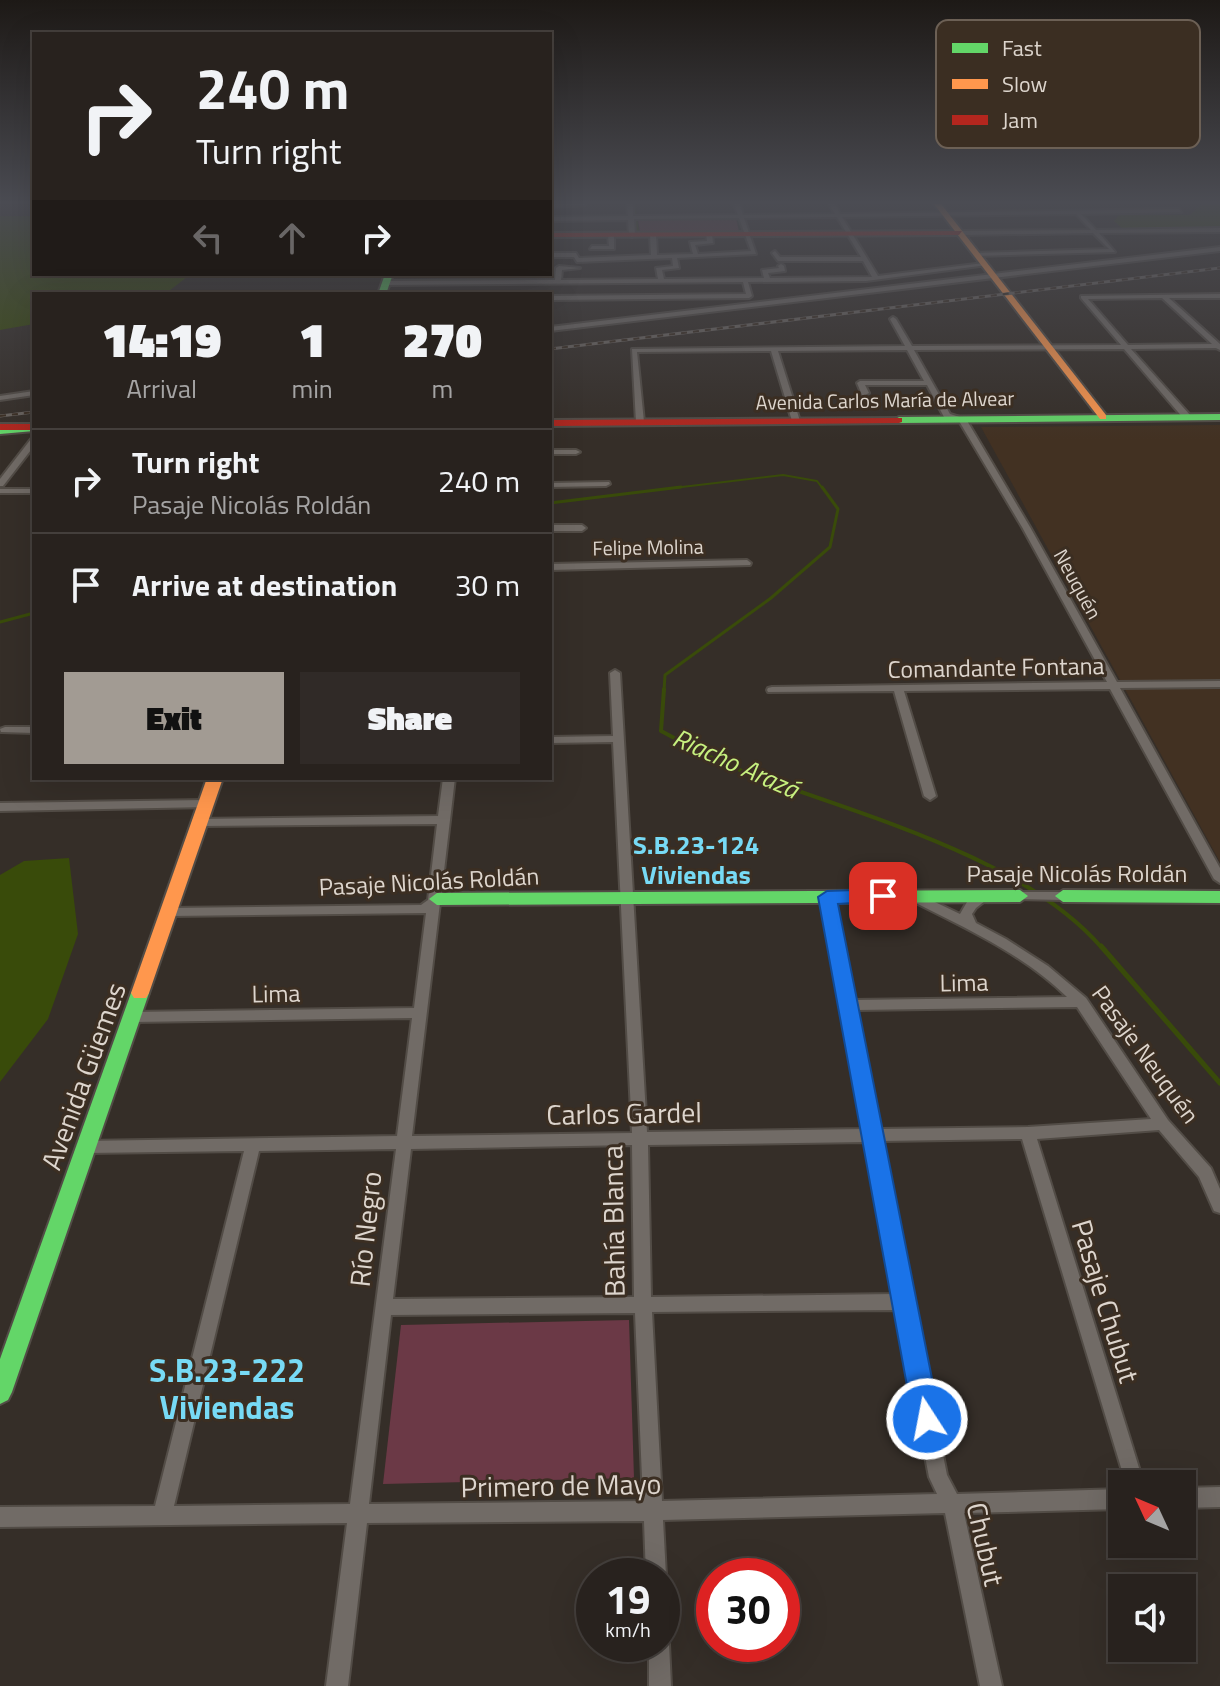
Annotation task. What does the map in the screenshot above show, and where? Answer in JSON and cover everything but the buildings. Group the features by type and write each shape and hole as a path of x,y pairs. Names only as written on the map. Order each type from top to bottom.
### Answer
{"street":[{"path":"385,284 466,283"},
{"path":"505,292 507,283"},
{"path":"628,328 631,320 631,283"},
{"path":"552,298 749,296 746,283"},
{"path":"552,329 631,320 871,283"},
{"path":"998,283 1101,416"},
{"path":"1163,296 1219,347"},
{"path":"1185,415 1083,300 1088,297 1220,296"},
{"name":"Neuquén","path":"893,319 1115,685 1220,879"},
{"path":"640,420 634,350 1219,347"},
{"path":"774,349 795,418"},
{"path":"865,393 860,383 930,383"},
{"path":"0,398 32,393"},
{"name":"Avenida Carlos María de Alvear","path":"552,421 1220,415"},
{"path":"0,427 32,426"},
{"path":"0,484 32,444"},
{"path":"552,452 576,452"},
{"path":"552,485 606,484"},
{"path":"0,491 32,491"},
{"path":"552,528 582,528"},
{"name":"Felipe Molina","path":"552,567 747,563"},
{"name":"Bahía Blanca","path":"615,673 640,1138 643,1307 655,1558"},
{"name":"Comandante Fontana","path":"772,690 1220,684"},
{"path":"898,688 930,796"},
{"path":"5,730 32,730"},
{"path":"552,740 620,739"},
{"name":"Avenida Güemes","path":"0,1392 214,780"},
{"name":"Río Negro","path":"337,1686 386,1307 402,1145 437,899 449,780"},
{"path":"0,807 206,804"},
{"path":"200,822 443,820"},
{"name":"Pasaje Nicolás Roldán","path":"169,912 424,909 437,899 910,895 1220,897"},
{"name":"Pasaje Neuquén","path":"910,895 971,925 1042,968 1081,1002 1163,1124 1205,1173 1220,1206"},
{"name":"Chubut","path":"827,897 938,1477 953,1505 991,1686"},
{"path":"971,925 966,914 971,905 984,897"},
{"name":"Lima","path":"848,1005 1081,1002"},
{"name":"Lima","path":"132,1017 420,1013"},
{"name":"Carlos Gardel","path":"85,1147 402,1145 873,1133 1028,1133 1163,1124"},
{"name":"Pasaje Chubut","path":"1028,1133 1131,1470"},
{"path":"162,1516 253,1145"},
{"path":"386,1307 643,1307 904,1302"},
{"path":"1196,1498 1220,1497"},
{"name":"Primero de Mayo","path":"0,1517 360,1516 1108,1499"},
{"path":"659,1662 660,1686"}],"shaded area":[{"path":"0,283 180,283 168,292 32,292 32,324 0,330"},
{"path":"1220,425 1220,862 981,427"},
{"path":"69,858 78,934 48,1019 0,1082 0,875 24,861"},
{"path":"629,1320 634,1478 383,1484 401,1325"}],"waterway":[{"name":"Riacho Arazá","path":"665,489 783,475 817,481 823,489"},
{"name":"Riacho Arazá","path":"552,503 681,487"},
{"name":"Riacho Arazá","path":"664,691 665,675 771,598 830,547 838,509 822,487"},
{"name":"Riacho Arazá","path":"0,622 32,614"},
{"name":"Riacho Arazá","path":"664,689 661,731 732,767 878,819 979,861 1026,886 1067,915 1102,948"},
{"name":"Riacho Arazá","path":"1101,946 1220,1083"}],"railway":[{"path":"552,349 1099,283"},
{"path":"0,416 32,412"}],"traffic: fast":[{"path":"383,292 386,283"},
{"path":"899,420 1220,417"},
{"path":"0,431 32,428"},
{"path":"437,899 1020,896"},
{"path":"1063,896 1220,897"},
{"path":"0,1392 140,993"}],"traffic: slow":[{"path":"998,283 1103,417"},
{"path":"140,993 214,780"}],"traffic: jam":[{"path":"552,423 899,420"},
{"path":"0,427 32,427"}],"district":[{"name":"S.B.23-124 Viviendas","path":"696,859"},
{"name":"S.B.23-222 Viviendas","path":"227,1388"}],"route":[{"path":"883,896 827,897 927,1419"}]}
